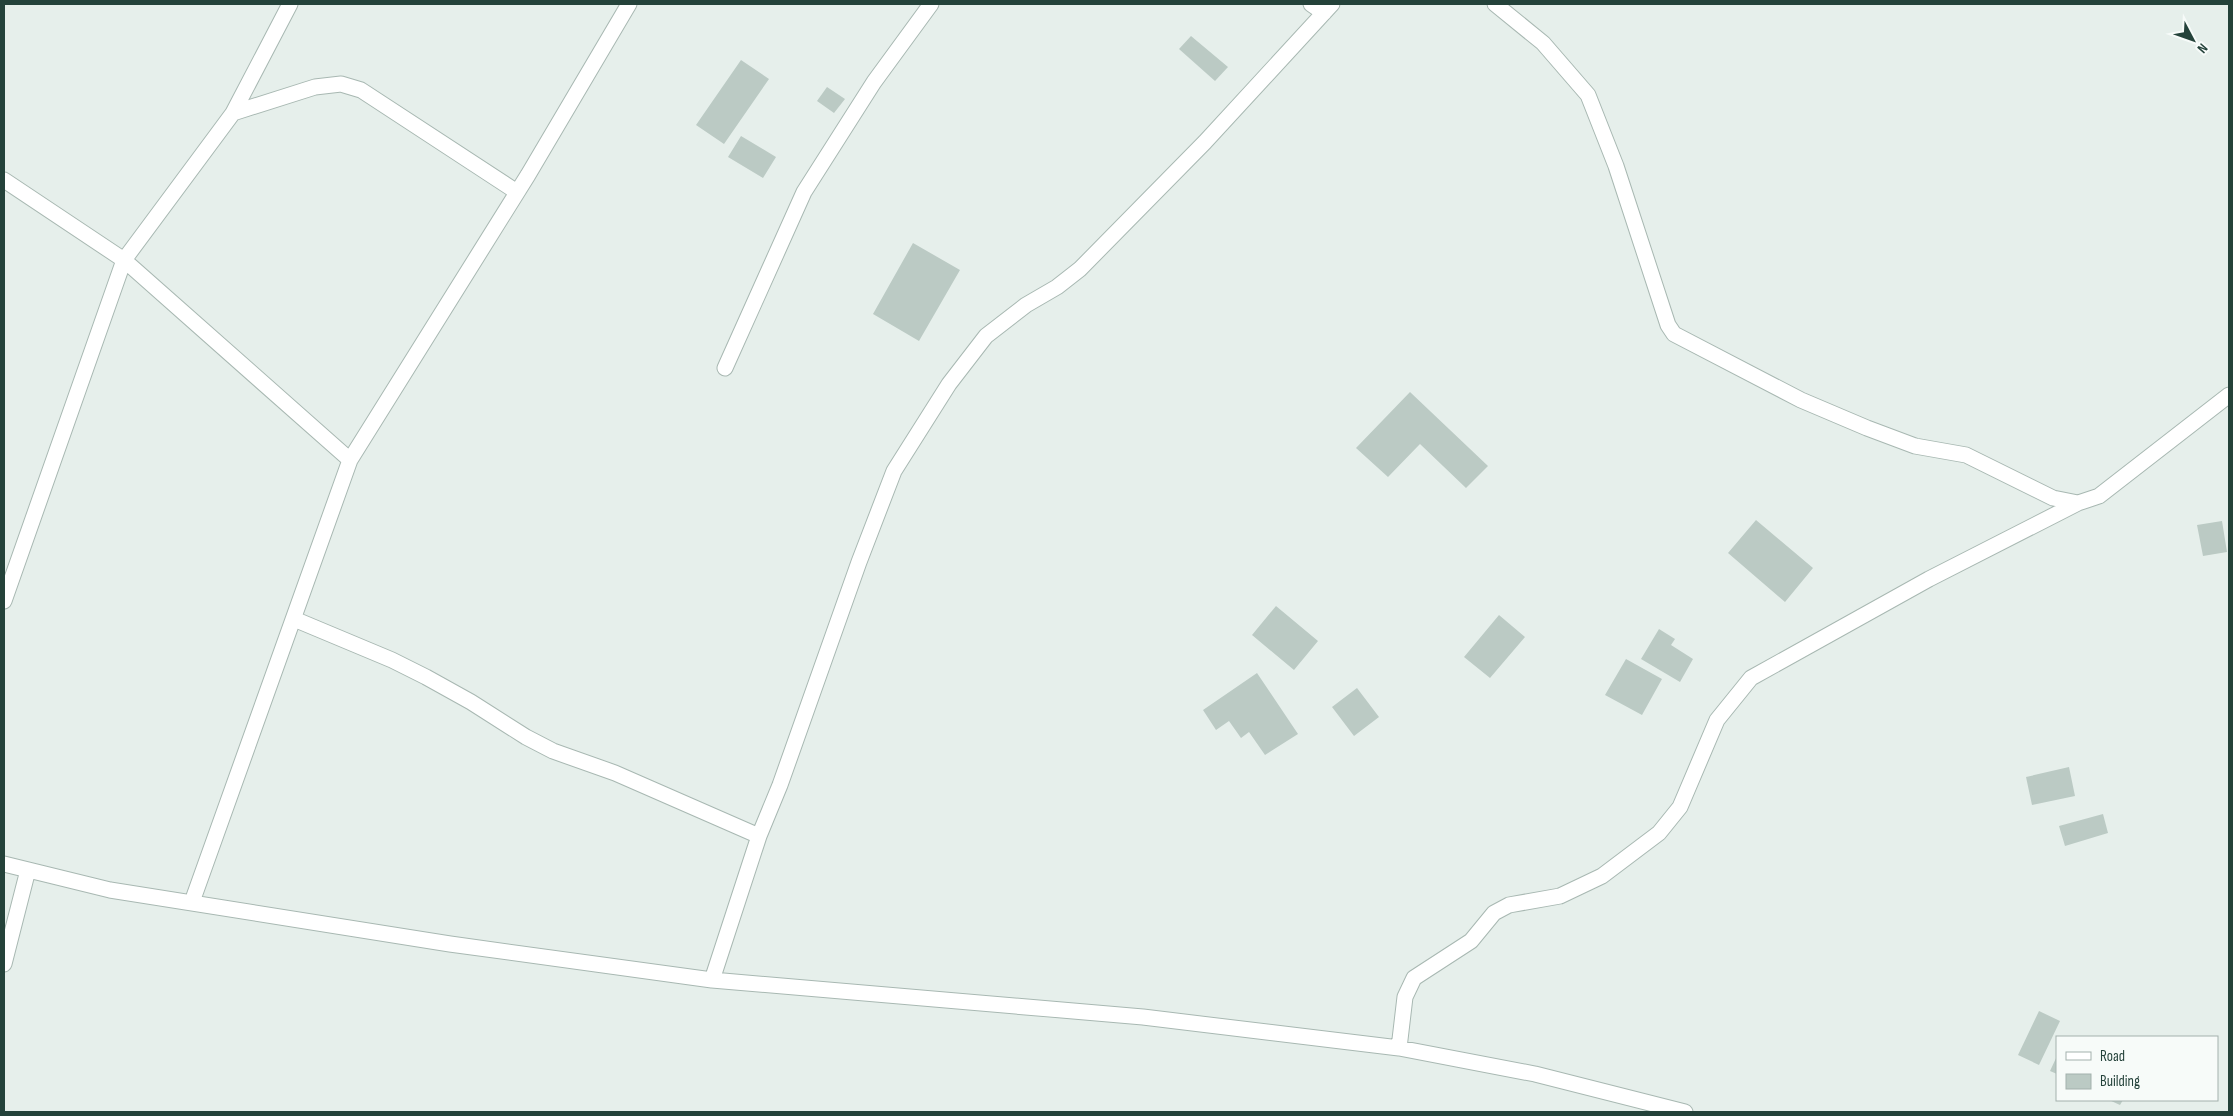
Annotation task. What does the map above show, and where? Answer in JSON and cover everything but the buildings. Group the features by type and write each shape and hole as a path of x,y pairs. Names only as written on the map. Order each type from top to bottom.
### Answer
{"street":[{"path":"4,601 124,260 233,113 290,4"},
{"path":"192,902 350,460 517,192 629,4"},
{"path":"725,368 804,192 874,82 931,4"},
{"path":"712,980 759,836 780,785 859,562 894,471 949,384 986,336 1026,305 1058,287 1080,269 1205,142 1328,9 1311,4"},
{"path":"1495,4 1543,43 1588,95 1616,166 1668,325 1674,334 1801,400 1867,428 1915,446 1966,456 2053,498 2078,503"},
{"path":"233,113 315,87 341,84 361,90 517,192"},
{"path":"4,180 124,260 350,460"},
{"path":"1399,1048 1405,996 1414,978 1471,941 1494,914 1509,905 1560,896 1602,876 1659,833 1680,807 1717,720 1751,678 1929,579 2078,503 2099,496 2229,395"},
{"path":"294,619 418,673 553,751 615,773 759,836"},
{"path":"4,864 110,890 450,944 712,980 1143,1017 1399,1048 1535,1074 1685,1112"},
{"path":"4,964 28,870"}]}
